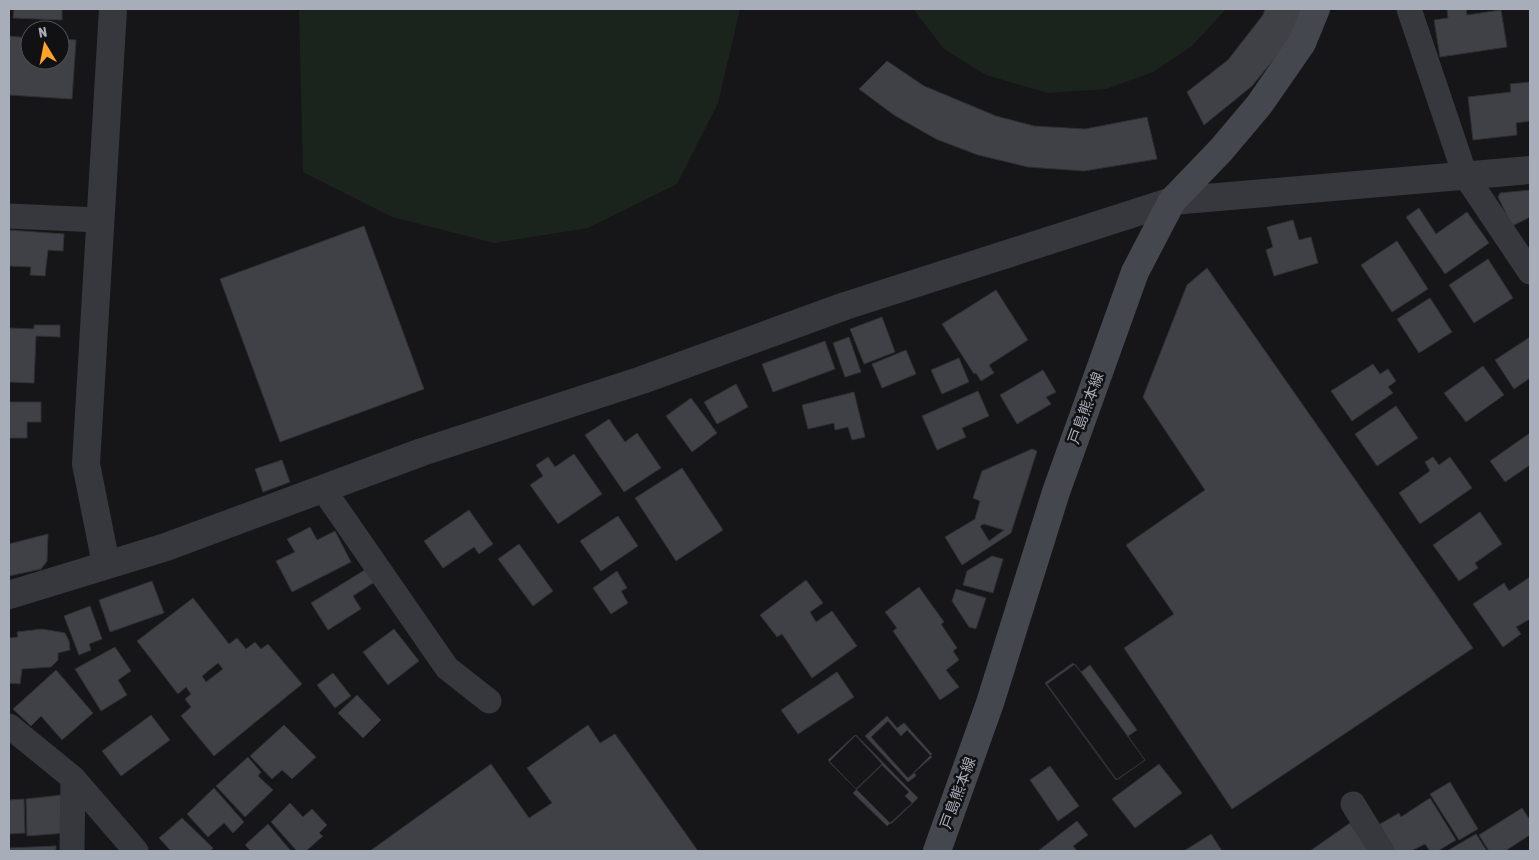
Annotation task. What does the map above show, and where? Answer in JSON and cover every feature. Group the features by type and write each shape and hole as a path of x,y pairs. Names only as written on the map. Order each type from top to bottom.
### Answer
{"main road":[{"name":"戸島熊本線","path":"938,851 990,703 1056,492 1134,272 1172,201 1221,150 1259,105 1302,43 1316,9"}],"street":[{"path":"106,564 86,464 113,9"},
{"path":"1409,9 1465,175 1530,272"},
{"path":"9,594 166,547 422,452 642,380 845,306 1172,201 1530,170"},
{"path":"9,216 99,220"},
{"path":"324,489 447,668 489,701"},
{"path":"9,726 73,778 136,851"},
{"path":"72,851 73,778"},
{"path":"1353,804 1382,851"}],"shaded area":[{"path":"299,9 740,9 718,103 677,184 588,228 494,243 392,217 303,172"},
{"path":"913,9 1226,9 1192,46 1153,72 1106,89 1048,93 986,75 944,49"}],"building":[{"path":"14,9 62,9 62,20 13,18"},
{"path":"1265,9 1304,9 1297,31 1252,86 1204,125 1187,92 1228,60 1263,15"},
{"path":"1447,9 1466,9 1467,15 1501,10 1507,47 1440,57 1434,20 1448,18"},
{"path":"9,36 20,37 20,70 70,70 70,40 76,40 72,99 9,95"},
{"path":"887,61 924,86 996,116 1034,126 1085,129 1147,117 1157,159 1084,171 1028,167 978,155 936,139 894,115 859,89"},
{"path":"1530,82 1530,121 1516,123 1517,135 1473,140 1468,97 1511,92 1510,84"},
{"path":"1530,190 1530,217 1512,226 1498,197 1500,193"},
{"path":"1419,208 1436,234 1467,212 1489,243 1445,274 1406,217"},
{"path":"1293,220 1299,240 1311,237 1318,263 1274,276 1266,250 1273,247 1267,227"},
{"path":"364,226 424,389 280,442 220,279"},
{"path":"9,230 64,234 63,251 48,250 45,276 30,275 31,267 9,266"},
{"path":"1397,241 1428,289 1392,312 1361,265"},
{"path":"1488,259 1513,298 1474,323 1449,285"},
{"path":"1207,268 1473,648 1232,809 1124,648 1174,614 1126,545 1205,490 1143,397 1187,285"},
{"path":"996,290 1028,340 989,365 994,373 981,381 976,373 974,374 942,324"},
{"path":"1430,298 1452,332 1419,353 1397,319"},
{"path":"882,317 895,352 864,364 850,329"},
{"path":"34,325 60,325 60,337 36,336 34,383 9,382 9,328 34,329"},
{"path":"849,337 861,372 845,377 833,343"},
{"path":"1530,337 1530,378 1514,389 1495,360"},
{"path":"825,341 835,369 773,392 762,364"},
{"path":"906,350 916,374 882,388 872,364"},
{"path":"959,358 969,382 942,394 931,370"},
{"path":"1373,364 1380,374 1388,369 1396,381 1388,387 1393,393 1352,421 1331,391"},
{"path":"1483,366 1504,395 1466,422 1444,393"},
{"path":"1043,370 1056,392 1046,397 1051,404 1017,424 1000,395"},
{"path":"736,384 748,407 717,424 704,402"},
{"path":"978,391 989,416 962,428 966,437 937,450 922,416"},
{"path":"854,392 865,437 852,440 848,427 835,430 834,423 808,429 802,405"},
{"path":"691,398 717,433 692,452 666,416"},
{"path":"9,402 41,402 41,422 27,422 27,438 9,438"},
{"path":"1396,406 1418,438 1377,466 1355,434"},
{"path":"609,419 625,442 637,433 661,468 624,492 585,435"},
{"path":"1530,433 1530,465 1505,482 1490,461"},
{"path":"1032,449 1037,451 1011,533 962,565 945,537 975,519 980,501 973,498 982,471","holes":["984,524 1004,530 989,541 980,526"]},
{"path":"574,454 602,494 558,524 530,485 543,476 536,465 548,457 555,467"},
{"path":"1433,457 1439,465 1450,457 1472,488 1420,524 1399,493 1430,471 1425,462"},
{"path":"282,460 290,482 263,492 255,469"},
{"path":"682,468 723,530 676,561 635,498"},
{"path":"469,510 493,544 479,554 474,547 443,568 424,541"},
{"path":"1480,512 1502,544 1475,563 1478,568 1459,581 1433,545"},
{"path":"618,516 638,546 601,571 580,541"},
{"path":"310,527 317,540 335,531 351,562 292,592 276,561 295,552 287,539"},
{"path":"48,534 47,561 41,569 9,576 9,544"},
{"path":"519,544 553,591 533,606 498,559"},
{"path":"992,556 1003,559 993,593 963,585 967,571"},
{"path":"368,568 376,581 353,596 361,609 328,630 311,603"},
{"path":"617,571 627,588 621,591 628,603 611,614 593,588"},
{"path":"1530,577 1530,619 1516,627 1521,634 1503,647 1473,604 1504,583 1509,591"},
{"path":"806,580 823,603 810,612 816,622 832,611 857,646 812,678 782,634 777,637 760,615"},
{"path":"152,581 164,613 110,632 99,600"},
{"path":"919,587 944,622 941,624 957,648 953,651 959,660 946,670 959,687 940,700 893,631 897,628 885,612"},
{"path":"956,589 986,598 976,629 969,627 952,601"},
{"path":"193,598 229,644 237,638 246,649 255,642 261,649 268,644 302,684 214,756 181,716 191,707 185,699 191,694 186,687 178,694 137,641","holes":["218,663 223,669 206,682 202,676"]},
{"path":"90,606 102,639 89,644 91,650 79,655 64,616"},
{"path":"42,629 65,633 69,641 70,650 58,653 58,660 51,667 22,669 20,684 9,683 9,638 18,637 17,632"},
{"path":"394,629 419,661 388,685 363,652"},
{"path":"115,647 131,671 118,680 127,695 101,711 75,669"},
{"path":"1073,663 1081,672 1090,665 1137,730 1128,736 1145,760 1116,780 1045,683"},
{"path":"1075,664 1145,760 1117,780 1047,684"},
{"path":"56,670 93,713 62,740 41,716 31,726 13,709"},
{"path":"837,672 854,697 798,734 781,710"},
{"path":"333,673 351,696 335,708 317,685"},
{"path":"357,695 381,720 363,738 338,713"},
{"path":"151,715 170,740 121,776 102,751"},
{"path":"887,716 897,728 904,723 932,754 914,772 916,776 908,782 865,736"},
{"path":"888,721 901,736 907,730 932,757 908,778 871,737"},
{"path":"284,725 316,757 292,779 282,770 272,779 250,756"},
{"path":"588,725 600,743 615,734 698,851 370,851 491,764 529,818 552,803 527,768"},
{"path":"855,735 882,764 856,789 828,760"},
{"path":"856,735 918,798 891,824 829,762"},
{"path":"248,757 261,772 258,776 273,790 245,817 216,786"},
{"path":"1159,764 1182,793 1135,828 1112,799"},
{"path":"882,765 909,792 905,796 912,803 887,826 853,793"},
{"path":"1050,766 1079,806 1058,821 1030,780"},
{"path":"1450,782 1478,829 1459,840 1430,794"},
{"path":"214,788 244,822 233,833 224,823 208,837 187,814"},
{"path":"62,795 65,833 27,836 26,799"},
{"path":"1430,798 1456,840 1438,851 1430,851 1425,844 1411,851 1390,851 1375,827 1399,813 1401,817"},
{"path":"24,799 25,833 9,834 9,800"},
{"path":"290,803 303,817 312,809 327,825 319,833 323,836 306,851 297,851 271,822"},
{"path":"1522,808 1530,820 1530,835 1505,851 1489,851 1479,835"},
{"path":"182,818 213,848 210,851 171,851 159,838"},
{"path":"1077,821 1088,835 1073,846 1077,851 1038,851"},
{"path":"1350,823 1369,851 1310,851"},
{"path":"268,824 291,851 251,851 245,845"},
{"path":"1211,834 1222,851 1184,851"},
{"path":"1476,834 1487,851 1447,851"},
{"path":"56,846 56,851 9,851 9,848"}]}
